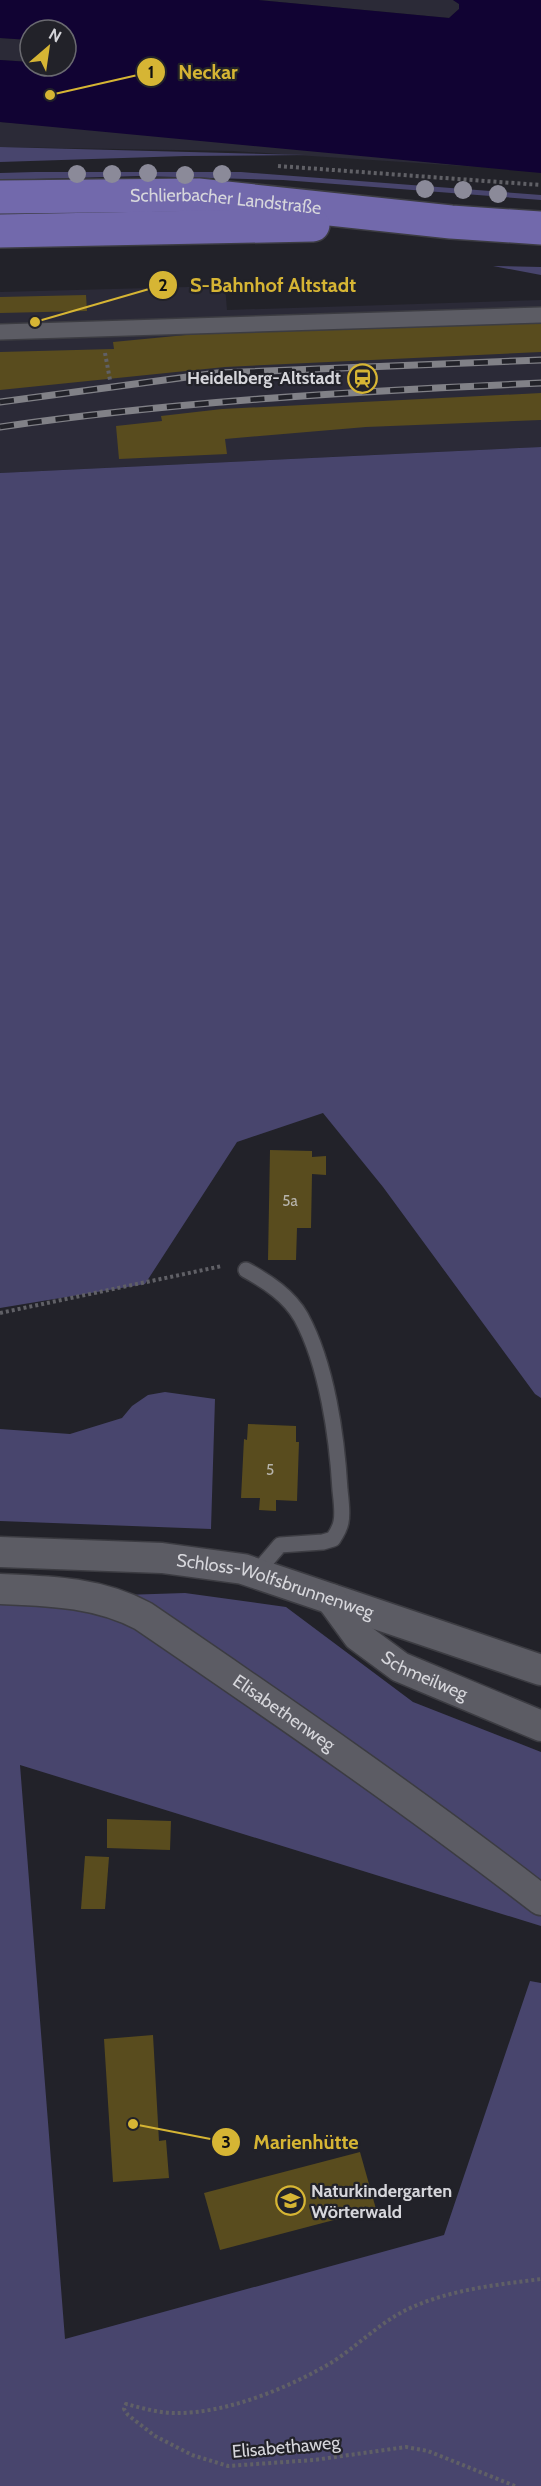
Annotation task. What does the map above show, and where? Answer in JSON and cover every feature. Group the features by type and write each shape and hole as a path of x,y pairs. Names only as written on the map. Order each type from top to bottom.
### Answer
{"main road":[{"name":"Schlierbacher Landstraße","path":"0,197 198,195 451,222 541,228"},
{"name":"Schlierbacher Landstraße","path":"0,231 451,222"}],"street":[{"name":"Schloss-Wolfsbrunnenweg","path":"0,1552 162,1558 257,1572 541,1670"},
{"name":"Elisabethenweg","path":"0,1589 80,1594 113,1602 143,1616 408,1799 541,1900"},
{"name":"Schmeilweg","path":"331,1599 358,1636 400,1667 541,1726"}],"lane":[{"path":"0,332 541,315"},
{"path":"246,1270 267,1281 287,1299 300,1316 310,1338 325,1387 337,1446 342,1520 333,1539 323,1542 280,1545 257,1572"}],"path":[{"path":"106,357 110,380"},
{"path":"0,1312 223,1266 246,1270"},
{"name":"Elisabethaweg","path":"514,2486 428,2451 406,2447 314,2460 228,2466 192,2455 155,2436 128,2415 124,2409 126,2404 175,2413 209,2409 255,2398 322,2368 383,2324 419,2304 476,2289 541,2279"}],"shaded area":[{"path":"0,0 258,0 449,18 459,9 459,4 453,0 541,0 541,173 0,122 0,60 18,61 18,78 78,78 78,18 18,18 18,39 0,38"},
{"path":"258,0 453,0 459,4 459,9 449,18"},
{"path":"0,38 18,39 18,61 0,60"},
{"path":"0,122 87,128 479,167 233,151 0,147"},
{"path":"0,147 306,155 0,162"},
{"path":"241,172 541,195 541,200 283,180 140,176 0,180 0,173"},
{"path":"493,266 541,267 541,275"},
{"path":"225,286 227,310 541,300 541,447 0,473 0,292"},
{"path":"541,447 541,1398 535,1394 383,1187 323,1113 237,1142 145,1284 0,1308 0,473"},
{"path":"165,1392 215,1399 211,1529 0,1521 0,1429 70,1434 122,1418 132,1406 148,1395"},
{"path":"185,1593 286,1607 413,1702 541,1752 541,1926 20,1765 65,2339 444,2235 530,1981 541,1983 541,2486 0,2486 0,1599"}],"building":[{"path":"86,295 87,311 0,313 0,297"},
{"path":"541,321 541,352 225,367 0,390 0,352 114,349 113,342 217,332"},
{"path":"541,393 541,420 366,427 225,439 227,454 119,459 116,426 162,421 161,416 222,409"},
{"path":"270,1150 312,1151 312,1157 326,1156 326,1175 312,1174 311,1228 297,1228 296,1260 268,1260"},
{"path":"248,1424 296,1426 296,1442 299,1442 297,1501 276,1500 276,1511 259,1510 260,1498 241,1498 244,1439 247,1440"},
{"path":"107,1819 171,1821 170,1850 107,1848"},
{"path":"85,1856 109,1857 105,1909 81,1909"},
{"path":"153,2035 159,2141 166,2140 169,2178 113,2182 104,2039"},
{"name":"Naturkindergarten Wörterwald","path":"360,2152 376,2209 220,2250 204,2193"}],"railway":[{"path":"0,402 217,373 541,360"},
{"path":"0,427 135,410 270,398 541,383"}],"place":[{"name":"Neckar","path":"50,95"},
{"name":"S-Bahnhof Altstadt","path":"35,322"},
{"name":"Heidelberg-Altstadt","path":"362,378"},
{"name":"Marienhütte","path":"133,2124"},
{"name":"Naturkindergarten Wörterwald","path":"290,2201"}]}
